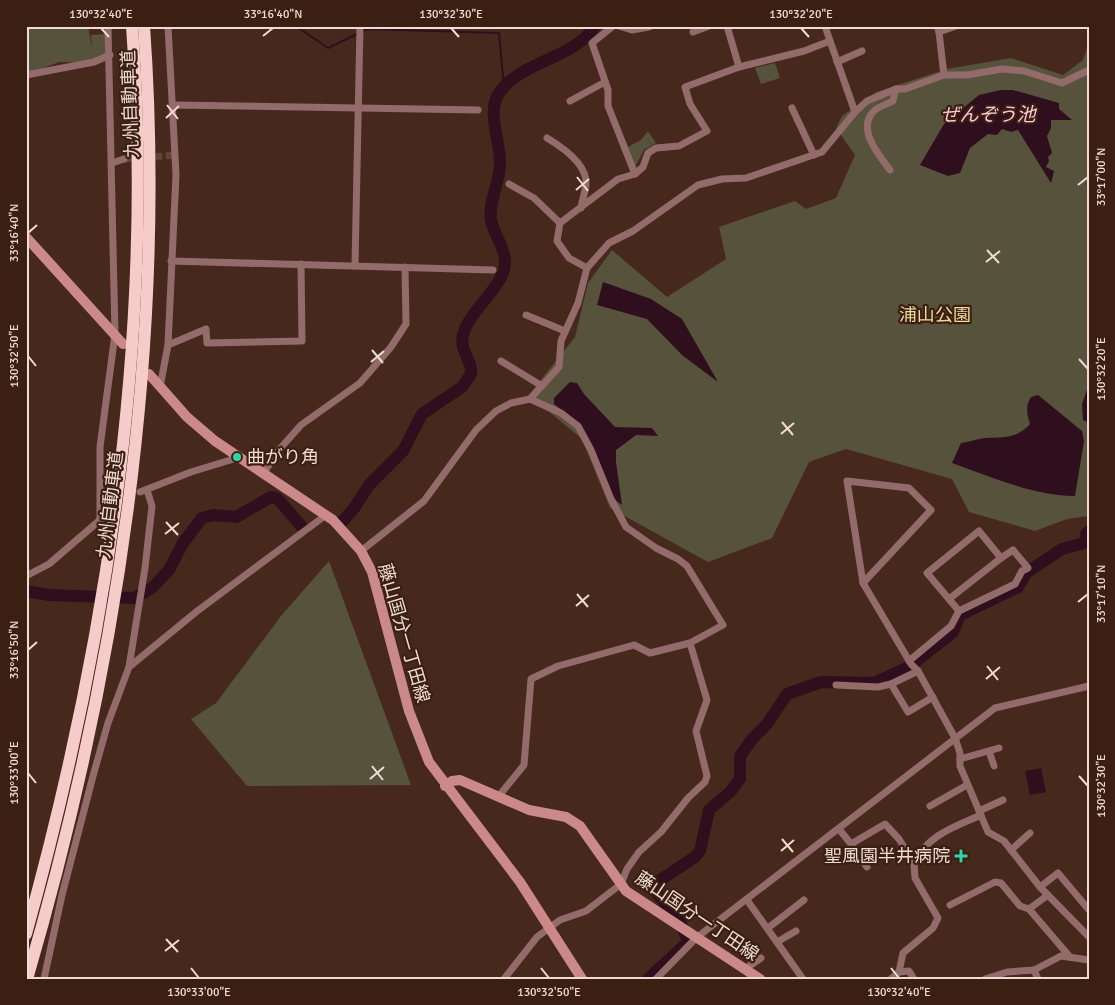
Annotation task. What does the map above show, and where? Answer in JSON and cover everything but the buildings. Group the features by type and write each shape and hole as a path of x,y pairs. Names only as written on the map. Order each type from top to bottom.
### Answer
{"highway":[{"name":"九州自動車道","path":"26,934 54,829 87,687 102,604 121,467 131,365 136,250 136,104 132,26"},
{"name":"九州自動車道","path":"27,979 78,786 99,689 114,606 132,477 145,330 148,250 148,103 144,26"}],"main road":[{"path":"26,237 123,344"},
{"name":"藤山国分一丁田線","path":"149,374 198,428 238,458 326,516 344,530 361,551 372,572 378,590 409,711 429,762 445,786 515,874 582,979"},
{"name":"藤山国分一丁田線","path":"445,786 452,781 460,780 529,810 566,817 580,826 626,890 638,900 751,975"}],"street":[{"path":"100,520 100,447 115,334 108,26"},
{"path":"160,386 168,345 176,174 168,26"},
{"path":"355,264 360,26"},
{"path":"613,26 592,43 608,90 608,106 635,174"},
{"path":"619,26 632,30 649,26"},
{"path":"693,32 709,26"},
{"path":"727,26 740,67"},
{"path":"944,74 938,29 956,26"},
{"path":"826,27 855,112"},
{"path":"587,268 569,258 557,241 560,223 581,209 618,179 635,174 643,168 648,153 656,148 679,146 707,131 690,104 685,87 740,67 804,51 830,41"},
{"path":"837,62 862,51"},
{"path":"26,75 94,62 110,55"},
{"path":"361,551 424,501 476,430 496,411 511,403 530,399 559,367 565,331 581,295 587,268 609,243 633,231 698,185 722,179 746,178 822,152 855,112 867,102 896,89 905,89 944,74 967,75 1002,69 1024,71 1062,83 1089,70"},
{"path":"570,101 605,82"},
{"path":"890,170 873,148 868,135 869,120 875,110 894,101 896,89"},
{"path":"173,105 478,110"},
{"path":"792,108 814,155"},
{"path":"547,138 560,147 583,171 586,183 581,209"},
{"path":"112,163 124,159"},
{"path":"509,184 534,198 560,223"},
{"path":"171,261 355,264 493,270"},
{"path":"168,345 206,329 207,343 302,341 301,264"},
{"path":"263,474 300,424 360,383 391,347 406,324 405,267"},
{"path":"526,315 565,331"},
{"path":"501,361 542,386"},
{"path":"498,797 524,765 531,680 558,666 634,645 650,653 690,643 723,625 687,566 678,559 656,548 626,527 611,500 592,450 578,426 561,413 530,399"},
{"path":"44,979 62,895 93,776 108,723 129,667 145,568 152,506 144,491 191,472 238,458"},
{"path":"863,583 931,510 910,488 847,482 863,583 909,661 918,671 955,738 960,766 988,832 1004,841 1040,887 1089,937"},
{"path":"26,576 48,564 108,513"},
{"path":"129,667 196,612 326,516"},
{"path":"959,611 927,573 979,531 1001,558"},
{"path":"909,661 951,626 959,611 1015,584 1022,571 1028,568 1013,550 949,599"},
{"path":"504,979 537,937 549,927 568,916 586,911 621,884 627,869 639,852 661,832 688,798 705,782 707,776 696,731 707,700 690,643"},
{"path":"836,685 878,687 890,684 918,671"},
{"path":"890,684 908,712 933,697"},
{"path":"656,979 696,938 995,708 1089,686"},
{"path":"960,759 999,748"},
{"path":"988,751 994,766"},
{"path":"930,806 967,785"},
{"path":"914,864 924,847 938,834 1003,800"},
{"path":"851,844 885,824 899,839 914,864 915,878 938,918 933,928 903,953 899,972"},
{"path":"839,828 867,867"},
{"path":"1011,850 1030,833"},
{"path":"1040,887 1058,873 1089,910"},
{"path":"950,905 995,882 1001,883 1020,906 1029,909 1071,958"},
{"path":"1029,909 1048,895"},
{"path":"747,900 803,979"},
{"path":"768,928 804,900"},
{"path":"776,942 796,931"},
{"path":"985,979 1007,972 1034,970 1061,956 1089,960"},
{"path":"751,975 762,958"},
{"path":"1034,970 1038,979"},
{"path":"891,979 899,972 909,971 914,979"}],"green space":[{"path":"26,26 88,26 92,49 91,35 105,34 110,55 94,62 59,62 26,75"},
{"name":"浦山公園","path":"1089,42 1089,516 1067,519 1035,531 969,512 952,479 846,449 809,462 772,538 708,562 610,508 582,439 529,395 575,337 588,283 612,250 667,297 726,259 719,227 795,201 806,209 836,198 855,155 836,128 842,116 876,92 947,69 1011,58 1063,75 1083,60"},
{"path":"775,63 780,78 761,84 755,68"},
{"path":"648,131 656,143 644,150 635,167 628,147 641,140"},
{"path":"329,561 411,785 247,786 191,719 216,703 281,616"}],"water":[{"name":"ぜんぞう池","path":"1001,90 1013,90 1059,103 1059,109 1072,120 1051,120 1051,128 1047,136 1052,153 1048,157 1049,161 1046,167 1054,171 1051,183 1018,130 1011,132 1002,129 997,135 988,134 970,148 960,173 948,176 920,165 944,124 979,95"},
{"path":"603,282 651,299 682,319 718,382 682,355 647,319 597,305"},
{"path":"570,382 577,383 584,394 615,427 652,428 658,436 636,435 616,450 622,505 614,499 580,424 554,404 554,398"},
{"path":"1089,384 1089,423 1083,420 1082,404"},
{"path":"1038,395 1082,431 1084,441 1075,496 1044,493 1028,489 997,480 952,463 961,443 1015,435 1025,429 1030,424 1027,410 1029,400 1031,397"},
{"path":"1041,768 1046,792 1030,795 1025,771"}],"waterway":[{"path":"296,26 328,48 359,33"},
{"path":"341,523 355,507 369,485 403,451 422,414 462,387 471,374 470,364 464,351 463,335 467,325 501,278 505,259 491,220 491,206 500,164 494,118 495,101 499,93 521,73 574,46 586,37 595,26"},
{"path":"363,31 367,29 499,33 504,88"},
{"path":"26,591 49,595 134,598 152,588 169,570 183,543 202,518 213,515 236,517 271,497 277,498 304,529"},
{"path":"648,979 688,942 681,923 657,893 654,884 695,857 700,851 709,810 730,792 740,779 740,756 753,738 767,724 787,694 821,682 874,683 909,667 953,632 960,615 1018,587 1026,573 1062,549 1085,543 1086,534 1089,531"}],"tunnel":[{"path":"124,159 174,155"}],"place":[{"name":"曲がり角","path":"237,457"},
{"name":"聖風園半井病院","path":"961,856"}]}
